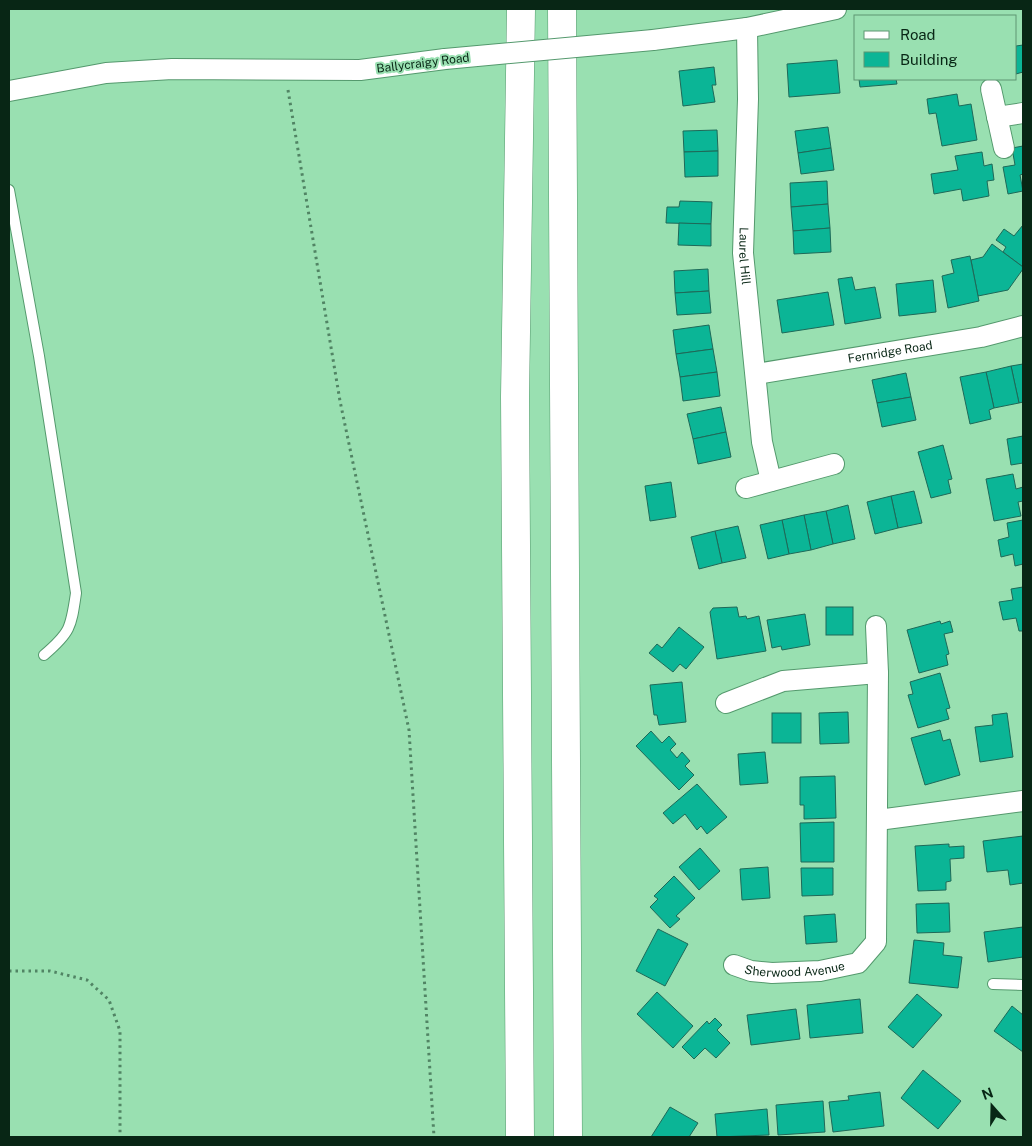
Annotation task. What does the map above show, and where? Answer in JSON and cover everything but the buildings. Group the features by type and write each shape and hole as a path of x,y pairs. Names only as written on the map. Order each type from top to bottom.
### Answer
{"highway":[{"path":"520,1137 515,397 521,9"},
{"path":"562,9 568,1137"}],"street":[{"name":"Ballycraigy Road","path":"9,91 106,73 172,69 360,70 653,40 747,28 836,9"},
{"name":"Laurel Hill","path":"747,28 748,99 743,252 762,442 771,481"},
{"path":"991,89 1004,148"},
{"path":"997,117 1023,113"},
{"name":"Fernridge Road","path":"756,374 962,341 1023,326"},
{"path":"746,488 834,464"},
{"name":"Sherwood Avenue","path":"734,965 751,971 772,973 820,971 858,963 876,942 878,673 876,626"},
{"path":"726,703 783,681 878,673"},
{"path":"878,820 1023,801"}],"lane":[{"path":"9,190 39,356 76,593 71,625 63,639 44,656"},
{"path":"993,984 1023,985"}],"path":[{"path":"285,70 340,401 409,730 434,1137"},
{"path":"9,971 50,971 86,980 109,1000 120,1031 120,1137"}]}
